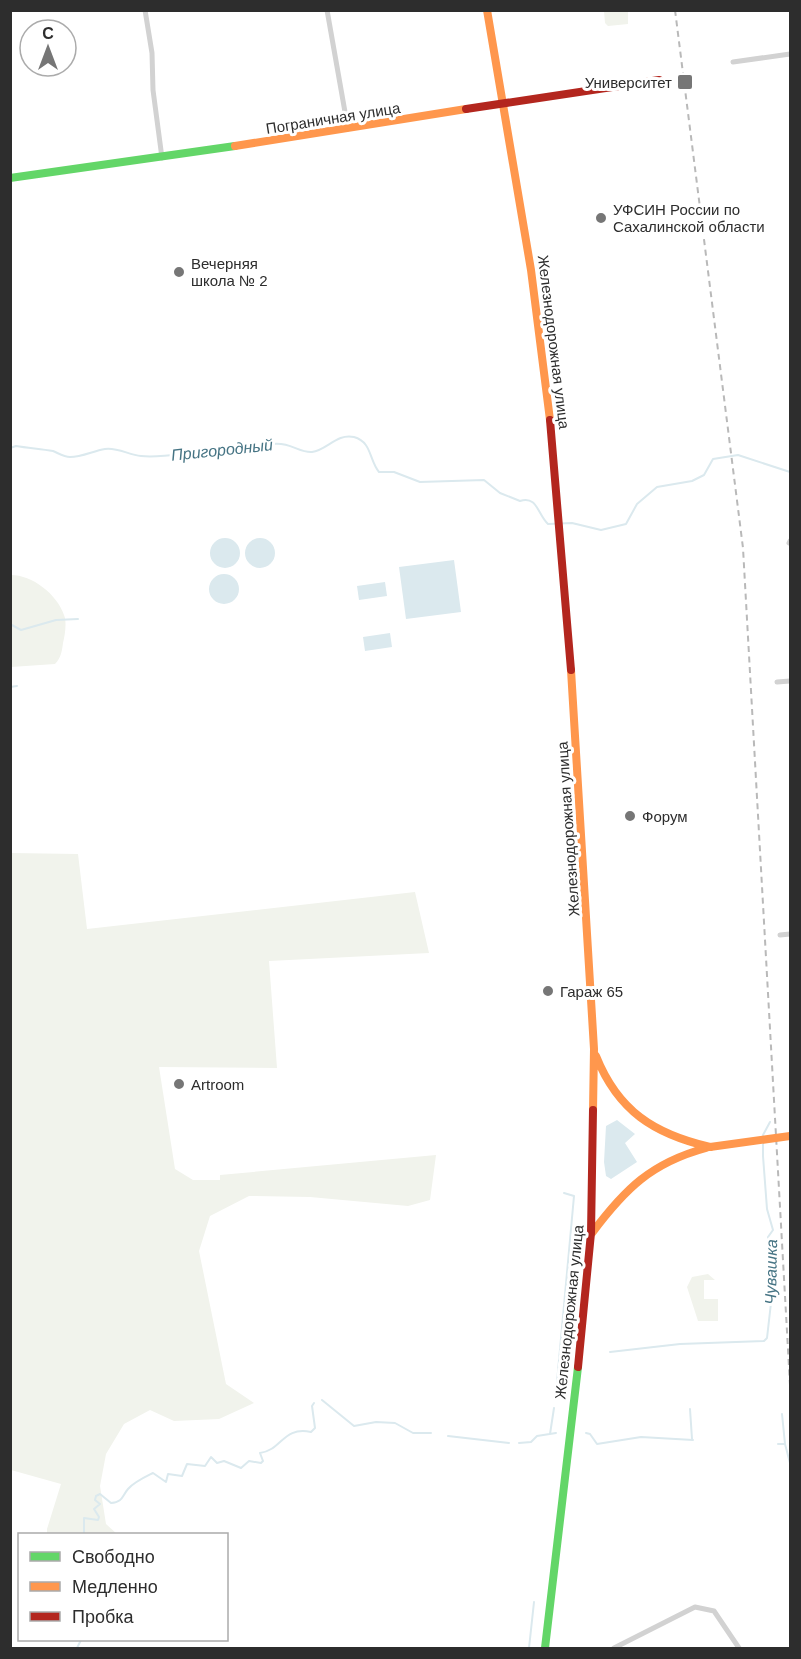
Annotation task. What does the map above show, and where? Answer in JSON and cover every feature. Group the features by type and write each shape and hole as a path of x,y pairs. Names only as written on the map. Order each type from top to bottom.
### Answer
{"main road":[{"name":"Железнодорожная улица","path":"487,10 534,294 560,512 594,1049 591,1233 545,1648"},
{"name":"Пограничная улица","path":"10,178 162,158 659,80"},
{"path":"594,1049 603,1074 616,1096 631,1112 658,1131 688,1143 710,1147"},
{"path":"591,1233 614,1202 647,1171 677,1156 710,1147 790,1136"}],"street":[{"path":"145,10 152,53 153,90 162,158"},
{"path":"327,10 348,129"},
{"path":"733,62 790,54"},
{"path":"777,682 790,681"},
{"path":"780,935 790,934"},
{"path":"614,1648 695,1607 714,1611 739,1648"}],"shaded area":[{"path":"604,11 628,11 628,24 608,26 605,23"},
{"path":"225,538 236,542 240,553 236,564 225,568 214,564 210,553 214,542"},
{"path":"260,538 271,542 275,553 271,564 260,568 249,564 245,553 249,542"},
{"path":"454,560 461,612 406,619 399,567"},
{"path":"224,574 235,578 239,589 235,600 224,604 213,600 209,589 213,578"},
{"path":"11,575 27,578 43,587 61,607 65,618 65,629 61,654 55,664 11,667"},
{"path":"385,582 387,596 359,600 357,586"},
{"path":"390,633 392,647 365,651 363,637"},
{"path":"11,853 78,854 87,929 415,892 429,953 269,961 277,1068 159,1067 175,1169 193,1180 220,1180 220,1175 436,1155 430,1200 408,1206 310,1197 249,1196 210,1216 199,1251 226,1384 254,1403 219,1419 174,1421 150,1410 124,1424 106,1454 100,1486 106,1524 116,1533 47,1533 61,1484 11,1470"},
{"path":"617,1120 635,1134 625,1143 637,1162 611,1179 606,1176 604,1162 606,1126"},
{"path":"708,1274 715,1280 704,1280 704,1299 718,1299 718,1321 698,1321 687,1287 692,1277"}],"waterway":[{"name":"Пригородный","path":"10,448 16,446 48,450 70,457 110,449 148,456 200,452 224,453 272,444 312,452 348,436 360,439 364,443 379,472 394,472 420,482 484,480 500,493 520,501 526,500 534,503 548,524 572,523 601,530 626,524 637,504 657,487 692,481 704,475 713,459 738,455 790,472"},
{"path":"10,624 21,630 56,620 78,619"},
{"path":"10,687 17,686"},
{"name":"Чувашка","path":"610,1352 680,1344 764,1341 767,1338 772,1294 768,1237 773,1230 767,1209 763,1135 770,1122"},
{"path":"556,1393 574,1196 564,1193"},
{"path":"790,1227 790,1283"},
{"name":"Чувашка","path":"322,1400 354,1426 376,1422 395,1423 413,1433 431,1433"},
{"name":"Чувашка","path":"84,1533 84,1518 98,1520 99,1517 94,1509 100,1504 95,1500 96,1496 100,1494 111,1503 115,1502 120,1500 133,1484 153,1473 166,1482 168,1474 182,1476 187,1464 205,1466 211,1457 217,1463 224,1461 241,1468 249,1461 261,1463 263,1461 260,1453 273,1448 294,1432 311,1432 315,1428 312,1406 314,1403"},
{"path":"550,1434 554,1408"},
{"path":"690,1409 692,1439"},
{"path":"782,1414 785,1444"},
{"name":"Чувашка","path":"519,1443 531,1442 537,1436 556,1433"},
{"path":"586,1433 590,1434 597,1444 641,1437 693,1440"},
{"name":"Чувашка","path":"448,1436 509,1443"},
{"path":"778,1444 785,1444 790,1463"},
{"path":"529,1648 534,1602"},
{"name":"Чувашка","path":"77,1648 80,1641"}],"railway":[{"path":"675,10 743,548 790,1385"}],"traffic: fast":[{"path":"10,178 235,146"},
{"path":"545,1648 578,1367"}],"traffic: slow":[{"path":"487,10 531,270 550,420"},
{"path":"235,146 466,109"},
{"path":"571,670 594,1049 593,1110"},
{"path":"596,1056 615,1092 640,1117 672,1135 710,1147"},
{"path":"710,1147 790,1136"},
{"path":"592,1233 616,1203 654,1170 670,1161 706,1148"}],"traffic: jam":[{"path":"466,109 659,80"},
{"path":"550,420 571,670"},
{"path":"578,1367 591,1233 593,1110"}],"place":[{"name":"Университет","path":"685,82"},
{"name":"УФСИН России по Сахалинской области","path":"601,218"},
{"name":"Вечерняя школа № 2","path":"179,272"},
{"name":"Форум","path":"630,816"},
{"name":"Гараж 65","path":"548,991"},
{"name":"Artroom","path":"179,1084"}]}
